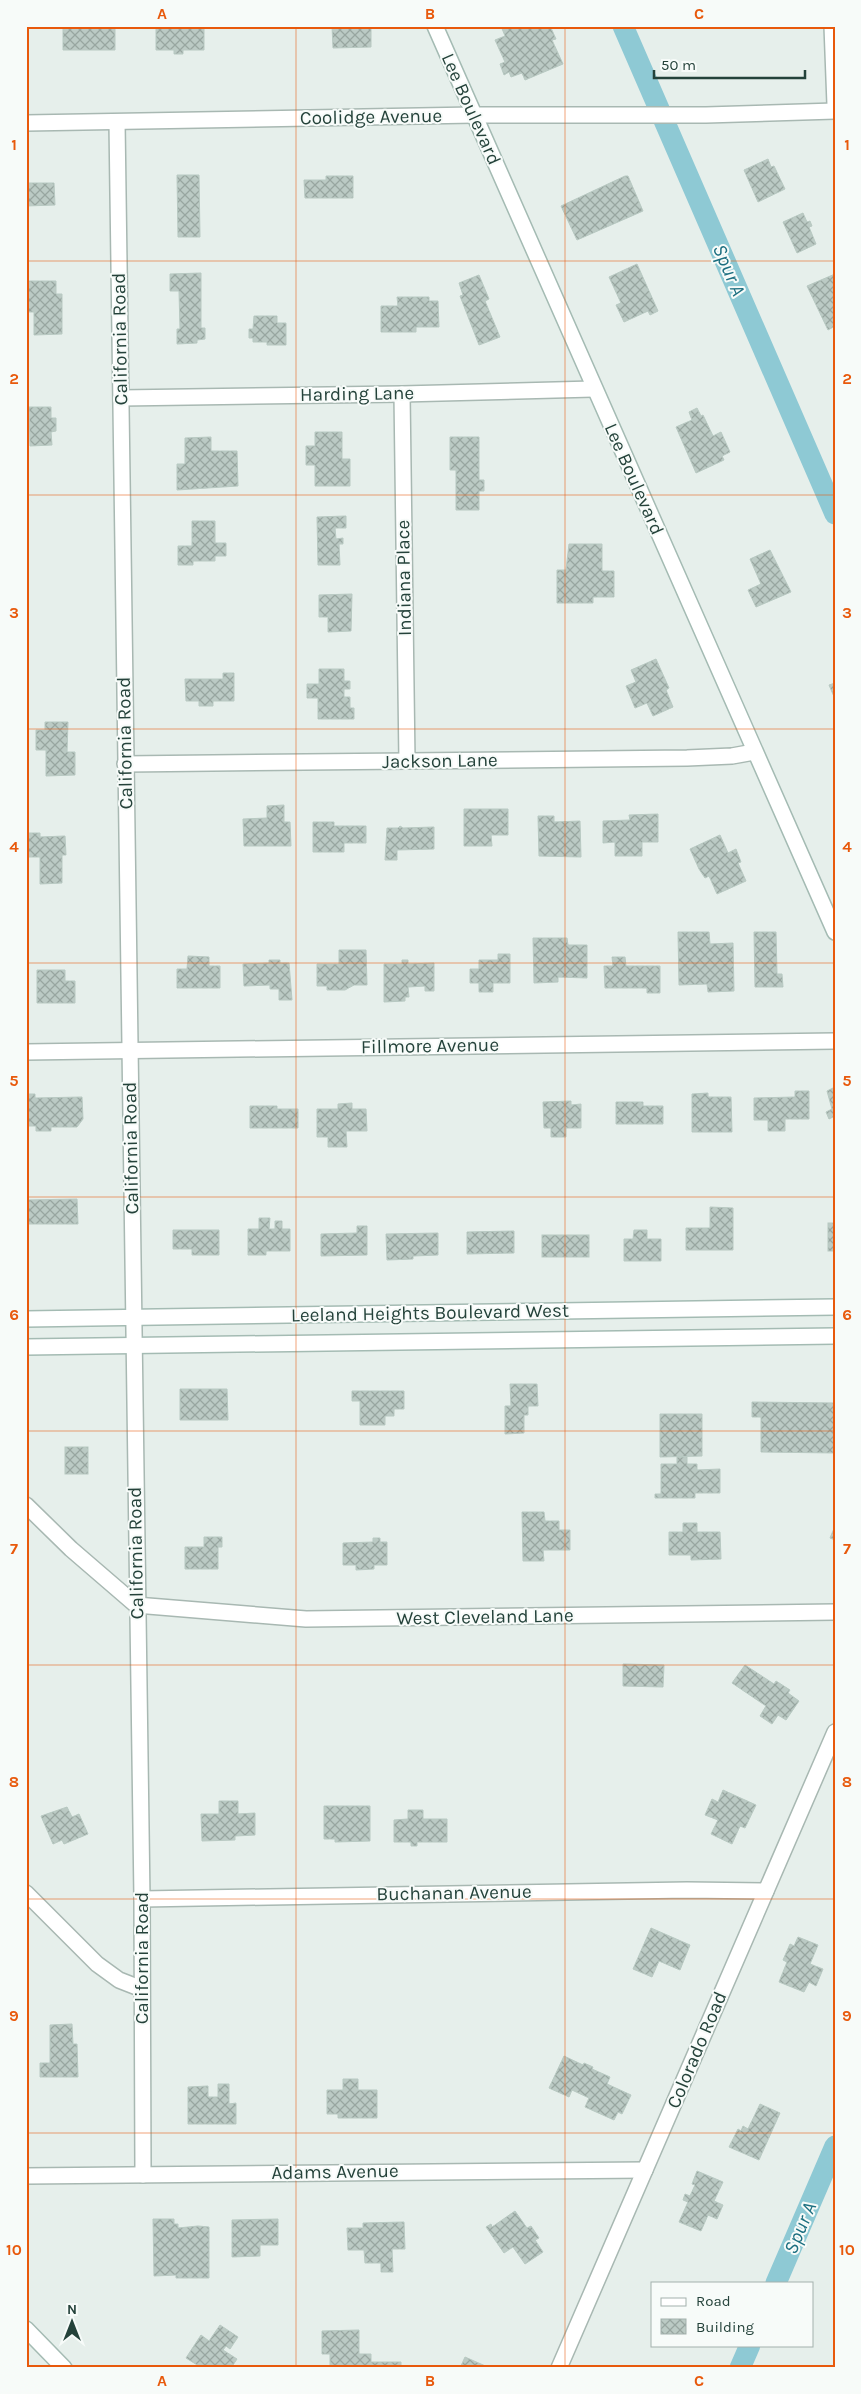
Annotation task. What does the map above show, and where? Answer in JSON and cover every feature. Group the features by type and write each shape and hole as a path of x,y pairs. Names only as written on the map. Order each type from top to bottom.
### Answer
{"street":[{"name":"Lee Boulevard","path":"435,26 593,389 835,932"},
{"path":"832,26 835,105"},
{"name":"Coolidge Avenue","path":"26,122 835,112"},
{"name":"California Road","path":"117,122 136,1605 142,1899 143,2175"},
{"name":"Harding Lane","path":"121,398 593,389"},
{"name":"Indiana Place","path":"402,394 407,761"},
{"name":"Jackson Lane","path":"125,764 687,758 732,756 754,752"},
{"name":"Fillmore Avenue","path":"26,1052 835,1041"},
{"name":"Leeland Heights Boulevard West","path":"26,1319 133,1316 835,1308"},
{"name":"Leeland Heights Boulevard West","path":"26,1348 835,1336"},
{"path":"26,1505 71,1549 136,1605"},
{"name":"West Cleveland Lane","path":"136,1605 306,1620 835,1612"},
{"name":"Colorado Road","path":"559,2368 835,1732"},
{"name":"Buchanan Avenue","path":"142,1899 766,1891"},
{"path":"26,1893 97,1964 119,1980 142,1989"},
{"name":"Adams Avenue","path":"26,2176 645,2170"},
{"path":"26,2329 64,2368"}],"building":[{"path":"332,26 371,26 371,47 333,48"},
{"path":"501,26 551,28 556,39 552,40 563,64 525,80 522,73 511,77 509,72 504,75 500,64 505,62 495,40 505,36"},
{"path":"63,27 115,27 115,50 63,50"},
{"path":"156,28 204,28 204,50 183,50 183,54 174,54 174,50 156,50"},
{"path":"768,159 771,167 774,166 785,189 758,202 744,170"},
{"path":"177,175 199,175 200,237 178,237"},
{"path":"326,176 353,176 353,198 305,198 304,180 326,180"},
{"path":"628,176 643,211 577,240 561,206"},
{"path":"26,183 54,183 55,205 26,206"},
{"path":"803,213 807,222 810,221 812,226 809,227 816,244 797,253 783,222"},
{"path":"637,264 658,311 650,315 648,311 624,322 616,305 621,303 609,277"},
{"path":"201,273 201,328 205,328 205,339 197,340 197,343 177,344 177,329 180,329 179,291 170,291 170,274"},
{"path":"835,274 835,326 828,330 807,286"},
{"path":"479,275 489,299 485,301 500,337 479,345 460,296 463,295 459,283"},
{"path":"26,281 56,281 56,294 62,294 62,334 34,335 34,312 26,312"},
{"path":"397,297 429,297 429,301 438,301 439,327 416,327 416,332 381,332 381,306 398,306"},
{"path":"254,316 277,316 277,323 286,323 286,345 267,345 267,342 253,342 253,338 249,338 249,329 253,329"},
{"path":"29,407 51,407 51,418 56,418 56,431 51,432 52,445 30,446"},
{"path":"697,408 701,416 703,415 713,436 721,432 730,452 722,456 724,460 696,473 676,427 692,420 689,412"},
{"path":"315,432 342,432 342,459 350,459 350,486 315,486 315,465 306,465 306,446 315,446"},
{"path":"211,437 211,451 237,451 238,486 177,490 177,464 185,464 185,438"},
{"path":"450,437 479,437 479,480 484,480 484,491 479,491 479,510 456,510 456,470 450,470"},
{"path":"346,516 346,528 335,528 336,539 343,538 343,544 339,544 340,565 318,565 317,517"},
{"path":"192,521 215,521 215,543 226,543 226,556 215,556 215,561 193,561 193,565 178,565 178,546 192,546"},
{"path":"569,544 602,544 602,571 614,571 614,597 593,597 593,603 557,603 557,570 566,570"},
{"path":"770,550 791,592 756,607 748,590 761,584 750,559"},
{"path":"352,594 351,631 328,632 328,617 319,617 319,595"},
{"path":"656,659 669,688 666,690 673,707 653,716 647,703 635,708 626,686 636,682 631,670"},
{"path":"319,669 344,669 344,681 350,681 350,689 344,689 344,697 350,697 350,708 354,708 354,719 318,719 318,698 307,698 307,684 319,684"},
{"path":"223,673 234,673 234,701 213,701 213,706 199,706 199,701 186,701 185,679 223,679"},
{"path":"835,683 835,699 829,685"},
{"path":"45,722 68,722 67,752 75,752 75,775 46,776 46,750 36,750 36,730 45,730"},
{"path":"284,805 284,822 290,822 291,846 244,846 243,819 267,818 267,806"},
{"path":"464,809 508,809 508,835 491,835 492,846 464,846"},
{"path":"658,814 658,842 642,842 642,856 615,856 615,842 603,843 603,821 630,820 629,815"},
{"path":"538,816 554,816 554,822 580,821 581,857 539,856"},
{"path":"313,822 334,822 334,826 366,826 366,843 344,843 344,852 313,852"},
{"path":"400,826 403,828 434,827 434,849 397,850 397,860 385,860 387,828 398,828"},
{"path":"26,833 40,833 40,837 65,836 66,855 62,855 62,883 40,884 40,857 26,857"},
{"path":"720,835 728,853 736,849 741,862 738,863 746,881 717,894 709,876 705,878 699,869 690,849"},
{"path":"678,932 709,932 710,944 733,943 734,991 708,992 707,984 679,985"},
{"path":"754,932 776,932 777,974 782,974 783,987 755,987"},
{"path":"533,938 567,938 568,945 587,945 587,978 558,977 558,982 534,983"},
{"path":"339,950 366,950 367,985 354,985 345,990 327,990 327,986 317,986 317,964 339,964"},
{"path":"498,954 510,954 510,983 493,983 493,992 479,992 479,983 470,983 470,969 479,969 479,960 498,960"},
{"path":"188,956 209,957 209,966 220,966 220,988 177,988 177,969 187,969"},
{"path":"612,957 625,957 626,966 660,966 660,993 647,993 647,988 605,988 604,966 613,966"},
{"path":"269,960 280,960 280,963 289,963 292,1000 279,1000 279,989 270,989 270,985 244,986 243,964 269,963"},
{"path":"402,960 408,960 408,964 434,963 434,991 425,991 425,986 408,987 409,997 405,997 405,1001 384,1002 384,964 402,964"},
{"path":"37,970 65,970 65,981 75,981 75,1003 37,1003"},
{"path":"835,1087 835,1116 829,1119 826,1112 832,1109 827,1091"},
{"path":"795,1091 809,1091 809,1119 785,1119 785,1131 768,1131 768,1120 754,1120 754,1098 795,1097"},
{"path":"708,1093 708,1097 731,1097 732,1132 692,1132 692,1094"},
{"path":"26,1094 35,1094 35,1098 82,1097 83,1119 77,1127 51,1127 51,1131 36,1131 36,1126 27,1126 26,1136"},
{"path":"571,1101 571,1105 581,1104 581,1128 566,1128 566,1137 551,1137 551,1128 544,1128 543,1102"},
{"path":"616,1102 643,1102 643,1106 663,1106 663,1124 616,1124"},
{"path":"352,1103 352,1109 366,1109 367,1131 346,1131 347,1147 328,1147 328,1137 317,1137 317,1109 338,1109 338,1104"},
{"path":"250,1106 277,1106 277,1109 298,1109 298,1128 250,1128"},
{"path":"77,1199 78,1224 26,1224 26,1200"},
{"path":"710,1207 733,1208 733,1250 686,1250 686,1228 710,1228"},
{"path":"259,1218 270,1218 269,1229 275,1229 275,1221 282,1221 282,1229 290,1229 290,1251 266,1251 266,1255 248,1255 248,1229 259,1229"},
{"path":"828,1223 835,1223 835,1251 828,1251"},
{"path":"357,1226 367,1226 367,1255 321,1256 321,1234 357,1233"},
{"path":"173,1230 219,1230 219,1255 192,1255 192,1249 173,1249"},
{"path":"634,1230 647,1230 647,1239 661,1239 661,1261 624,1261 624,1239 633,1239"},
{"path":"514,1231 514,1253 467,1254 467,1232"},
{"path":"438,1233 438,1255 413,1256 413,1259 387,1260 386,1234"},
{"path":"542,1235 589,1235 589,1257 542,1257"},
{"path":"510,1384 537,1384 538,1406 528,1406 528,1415 524,1415 524,1433 505,1434 505,1406 511,1406"},
{"path":"180,1389 227,1389 228,1420 180,1420"},
{"path":"27,1391 27,1420 26,1420"},
{"path":"352,1391 404,1391 404,1409 394,1409 394,1416 385,1416 385,1425 360,1425 360,1401 352,1401"},
{"path":"752,1402 835,1403 835,1453 761,1452 761,1417 752,1417"},
{"path":"660,1414 702,1414 702,1456 660,1457"},
{"path":"65,1447 88,1447 88,1474 65,1474"},
{"path":"677,1457 687,1457 687,1464 697,1464 697,1470 720,1469 720,1493 695,1493 695,1498 655,1498 655,1494 661,1494 661,1464 677,1464"},
{"path":"522,1512 544,1512 545,1521 559,1521 559,1530 570,1530 570,1550 543,1550 544,1561 523,1561"},
{"path":"683,1523 697,1523 697,1532 720,1532 721,1559 691,1560 691,1555 669,1555 669,1532 683,1532"},
{"path":"835,1526 835,1540 830,1538"},
{"path":"204,1537 222,1537 222,1547 218,1547 218,1569 185,1569 185,1547 204,1547"},
{"path":"373,1538 380,1538 380,1542 387,1542 387,1565 374,1565 374,1569 356,1570 356,1565 343,1565 343,1543 373,1542"},
{"path":"623,1664 664,1665 663,1687 623,1686"},
{"path":"745,1665 774,1684 776,1681 790,1690 788,1693 799,1701 786,1720 778,1715 772,1724 760,1716 766,1706 732,1683"},
{"path":"723,1790 756,1805 745,1828 740,1826 732,1844 711,1834 718,1820 705,1815 712,1799 718,1802"},
{"path":"219,1801 238,1801 238,1814 255,1813 255,1835 235,1836 235,1840 202,1841 201,1814 219,1814"},
{"path":"324,1806 370,1806 370,1841 335,1842 335,1839 324,1839"},
{"path":"67,1807 72,1817 79,1814 88,1834 64,1844 62,1840 53,1844 41,1816"},
{"path":"408,1810 423,1810 423,1819 447,1819 447,1842 417,1842 417,1846 411,1846 411,1842 394,1842 394,1820 408,1819"},
{"path":"651,1928 690,1945 680,1970 659,1961 652,1977 633,1969"},
{"path":"798,1937 818,1945 810,1964 823,1969 816,1986 809,1982 804,1992 779,1982 787,1962 783,1960 790,1944 794,1946"},
{"path":"72,2024 73,2044 77,2044 78,2077 40,2077 40,2063 50,2063 50,2025"},
{"path":"564,2056 583,2065 584,2063 593,2067 592,2069 610,2077 607,2084 631,2095 622,2114 618,2112 614,2120 585,2107 589,2098 572,2090 569,2097 549,2088"},
{"path":"343,2079 358,2079 358,2090 377,2090 377,2118 338,2118 338,2114 327,2114 327,2090 343,2090"},
{"path":"218,2084 229,2084 229,2104 236,2103 236,2124 188,2124 188,2087 208,2086 208,2097 218,2097"},
{"path":"760,2104 780,2113 759,2160 729,2147 738,2129 741,2131 743,2126 748,2129"},
{"path":"697,2171 723,2182 714,2201 723,2205 717,2219 708,2215 701,2231 679,2222 688,2202 683,2200 685,2194 690,2196 695,2185 692,2184"},
{"path":"515,2211 527,2228 531,2226 539,2238 535,2240 543,2252 525,2264 513,2247 504,2253 486,2227 491,2224 492,2227"},
{"path":"153,2219 174,2219 174,2224 178,2224 178,2228 209,2227 209,2278 176,2278 176,2275 154,2276"},
{"path":"278,2219 278,2245 260,2245 260,2256 232,2257 232,2220"},
{"path":"404,2222 405,2249 392,2249 393,2272 381,2272 381,2263 365,2263 364,2250 348,2250 347,2228 363,2228 363,2223"},
{"path":"220,2325 238,2337 230,2349 226,2346 223,2350 237,2359 231,2368 202,2368 186,2358 201,2335 209,2341"},
{"path":"359,2330 359,2354 371,2354 371,2362 401,2362 401,2368 330,2368 330,2354 322,2354 322,2331"},
{"path":"465,2357 490,2368 460,2368"}],"waterway":[{"name":"Spur A","path":"623,26 835,514"},
{"name":"Spur A","path":"776,2282 835,2146"},
{"name":"Spur A","path":"740,2368 750,2346"}]}
